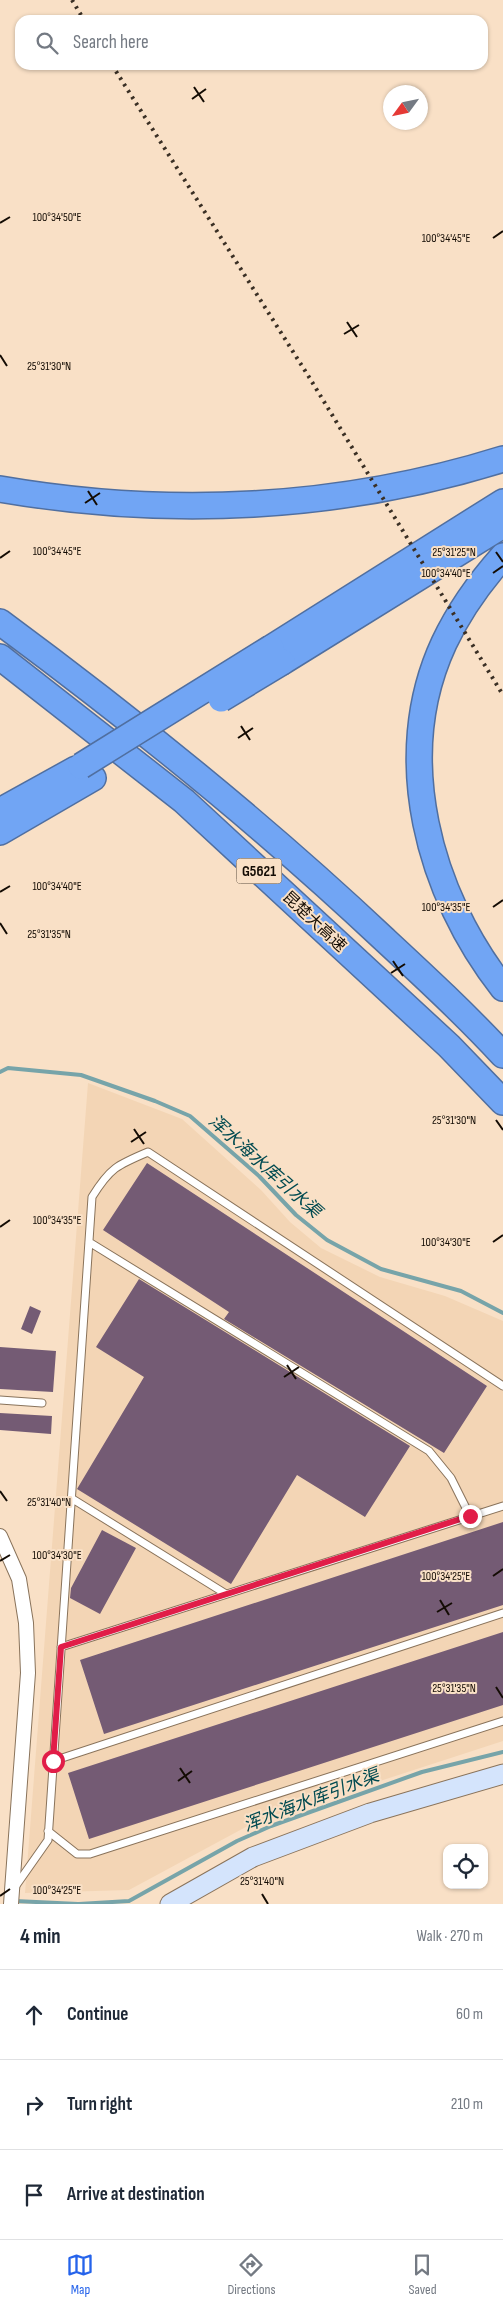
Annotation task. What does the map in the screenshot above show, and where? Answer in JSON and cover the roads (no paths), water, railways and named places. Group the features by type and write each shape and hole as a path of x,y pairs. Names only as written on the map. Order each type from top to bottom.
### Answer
{"highway":[{"path":"0,489 100,503 149,506 268,504 375,490 452,474 503,459"},
{"path":"276,655 503,502"},
{"path":"0,832 87,772 276,655 503,525"},
{"path":"503,556 482,580 460,612 443,645 431,677 424,708 420,740 420,770 426,826 443,882 472,944 503,988"},
{"name":"G5621","path":"0,622 130,720 310,869 472,1021 503,1055"},
{"name":"昆楚大高速","path":"3,660 184,801 449,1046 503,1102"},
{"path":"0,811 87,772"}],"street":[{"path":"0,1536 19,1579 26,1623 28,1672 12,1898"},
{"path":"170,1904 253,1857 370,1813 503,1774"}],"lane":[{"path":"12,1898 48,1840 92,1198 106,1175 125,1161 148,1152 503,1386"},
{"path":"89,1242 428,1451 451,1478 470,1516"},
{"path":"0,1400 42,1403"},
{"path":"71,1498 226,1594"},
{"path":"61,1647 503,1506"},
{"path":"53,1761 503,1613"},
{"path":"48,1831 77,1854 90,1854 503,1721"}],"waterway":[{"name":"浑水海水库引水渠","path":"0,1072 8,1068 81,1075 155,1101 190,1116 259,1176 296,1215 327,1240 381,1269 461,1291 503,1313"},
{"name":"浑水海水库引水渠","path":"79,1904 129,1901 237,1841 271,1826 422,1772 503,1752"},
{"name":"浑水海水库引水渠","path":"15,1901 78,1904"}],"railway":[{"path":"72,0 81,15"},
{"path":"115,70 309,377 503,695"}]}
